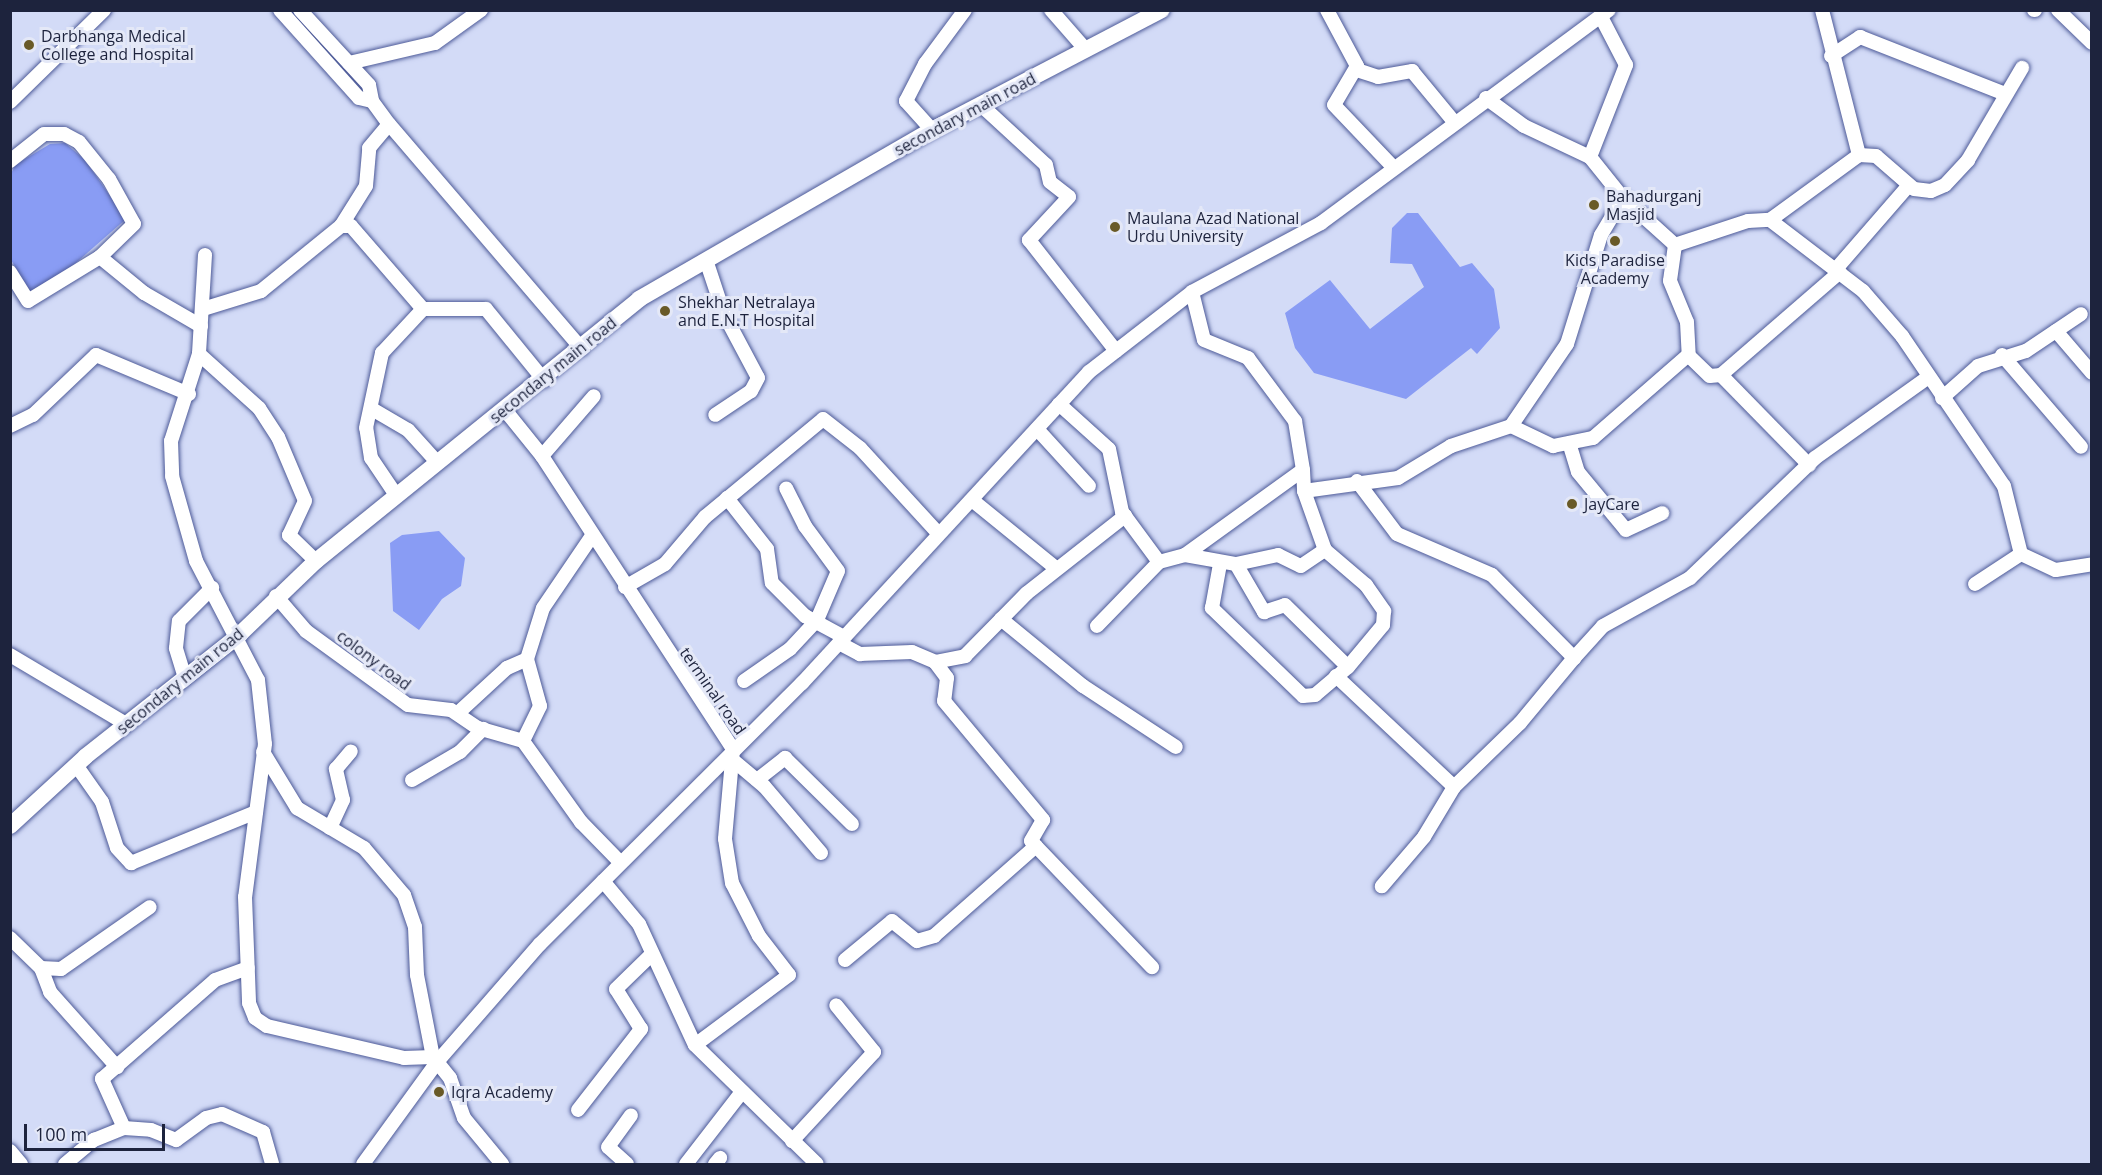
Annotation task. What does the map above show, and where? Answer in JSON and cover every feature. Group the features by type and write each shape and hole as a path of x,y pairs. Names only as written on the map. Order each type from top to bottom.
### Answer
{"main road":[{"name":"secondary main road","path":"10,826 76,765 239,635 276,596 316,561 437,462 544,380 639,299 932,130 1162,10"}],"street":[{"path":"10,102 104,10"},
{"path":"280,10 359,98 372,101"},
{"path":"300,10 369,86 372,101 389,124 582,349"},
{"path":"349,63 435,43 481,10"},
{"path":"932,130 906,101 925,64 966,10"},
{"path":"1051,10 1086,50"},
{"path":"1327,10 1357,70 1378,77 1412,70 1455,123"},
{"path":"1822,10 1831,56 1858,155"},
{"path":"2058,10 2091,43"},
{"path":"363,1164 435,1059 603,881 734,755 1059,404 1116,351 1192,292 1321,223 1486,98 1548,60 1605,14 1626,65 1590,157"},
{"path":"1831,56 1860,37 2003,93"},
{"path":"1675,245 1748,221 1770,220 1858,155 1876,156 1909,185 1931,191 1957,174 2003,93 2022,68"},
{"path":"1357,70 1334,105 1393,167"},
{"path":"1486,98 1524,126 1590,157 1623,198 1675,245"},
{"path":"981,105 1046,165 1050,182 1069,197 1029,240 1116,351"},
{"path":"203,309 261,291 341,226 366,186 369,148 389,124"},
{"path":"10,161 44,134 64,134 79,142 134,224 100,257 28,301 10,272"},
{"path":"1675,245 1670,281 1687,322 1689,355 1710,376 1721,375 1838,271 1909,185"},
{"path":"1304,491 1357,481 1398,478 1451,446 1511,426 1567,344 1601,235 1623,198"},
{"path":"1770,220 1838,271 1889,318 1927,378 2004,486 2021,554"},
{"path":"341,226 365,236 423,309"},
{"path":"205,255 199,354 189,394 171,441 172,476 196,561 239,635 258,680 263,752 245,897 252,1012 267,1026 404,1058 435,1059"},
{"path":"100,257 144,293 201,326"},
{"path":"706,260 724,314 758,378 751,391 715,415"},
{"path":"1192,292 1204,340 1248,358 1295,421 1304,491 1325,550 1366,585 1384,611 1377,636 1348,667 1315,695 1297,693 1212,608 1220,564"},
{"path":"396,495 371,458 366,428 385,347 423,309 486,309 544,380"},
{"path":"1942,398 1978,366 2002,355 2026,351 2081,314"},
{"path":"2056,331 2091,373"},
{"path":"199,354 259,408 274,430 305,501 289,535 316,561"},
{"path":"10,426 33,415 96,355 189,394"},
{"path":"1511,426 1544,443 1570,446 1606,429 1689,355"},
{"path":"2002,355 2081,447"},
{"path":"1721,375 1809,465"},
{"path":"1382,886 1424,837 1454,787 1521,723 1603,626 1690,578 1809,465 1927,378"},
{"path":"542,456 594,396"},
{"path":"1059,404 1109,449 1125,516 1159,562"},
{"path":"372,409 408,430 437,462"},
{"name":"terminal road","path":"506,410 542,456 734,755 725,839 732,883 759,936 789,975 694,1045"},
{"path":"625,587 665,564 727,498 823,419 860,448 938,533"},
{"path":"1037,429 1089,486"},
{"path":"1570,446 1578,472 1626,530 1662,513"},
{"path":"1097,626 1159,562 1185,555 1303,470"},
{"path":"1357,481 1397,534 1491,575 1574,658"},
{"path":"744,681 790,649 817,620 838,568 805,526 786,488"},
{"path":"727,498 767,549 772,583 800,612 817,620 860,654 912,652 935,662 947,678 944,701 1043,820 1031,840 1152,967"},
{"path":"972,500 1057,569"},
{"path":"935,662 965,656 1001,619 1057,569 1125,516"},
{"path":"592,536 543,608 527,659 540,700 523,741 581,822 621,863"},
{"path":"1185,555 1220,564 1236,564 1272,555 1305,565 1325,550"},
{"path":"2021,554 2056,570 2091,564"},
{"path":"1975,584 2021,554"},
{"path":"1236,564 1264,612 1285,606 1348,667"},
{"path":"185,678 176,648 179,621 212,588"},
{"name":"colony road","path":"276,596 306,631 342,652 399,700 458,713 483,729 523,741"},
{"path":"1001,619 1083,686 1176,747"},
{"path":"10,655 126,724"},
{"path":"458,713 507,668 527,659"},
{"path":"1336,676 1454,787"},
{"path":"412,780 460,752 483,729"},
{"path":"330,828 343,801 336,769 351,751"},
{"path":"263,752 297,808 364,848 404,895 415,927 417,975 435,1059 464,1118 502,1164"},
{"path":"734,755 821,853"},
{"path":"757,780 785,758 852,824"},
{"path":"76,765 97,792 117,848 130,863 256,812"},
{"path":"845,960 892,921 917,941 934,936 1036,846"},
{"path":"603,881 639,924 694,1045 741,1094 817,1164"},
{"path":"41,968 61,969 150,907"},
{"path":"10,938 41,968 50,992 117,1067"},
{"path":"578,1110 641,1029 616,989 652,954"},
{"path":"124,1128 101,1086 117,1067 215,980 248,968"},
{"path":"792,1142 874,1052 836,1005"},
{"path":"686,1164 741,1094"},
{"path":"65,1164 94,1140 124,1128 152,1130 176,1140 206,1118 222,1114 263,1132 272,1164"},
{"path":"627,1164 608,1147 631,1115"},
{"path":"10,1151 21,1164"}],"water":[{"path":"65,143 85,160 126,219 62,275 30,291 11,260 11,174 15,165 50,144"},
{"path":"1407,213 1418,213 1460,267 1472,263 1494,289 1500,328 1477,354 1471,348 1406,399 1314,373 1295,348 1285,313 1330,280 1370,329 1424,287 1412,264 1390,263 1392,228"},
{"path":"439,531 465,558 461,586 442,599 419,630 393,611 390,543 402,535"}],"place":[{"name":"Darbhanga Medical College and Hospital","path":"29,45"},
{"name":"Bahadurganj Masjid","path":"1594,205"},
{"name":"Maulana Azad National Urdu University","path":"1115,227"},
{"name":"Kids Paradise Academy","path":"1615,241"},
{"name":"Shekhar Netralaya and E.N.T Hospital","path":"665,311"},
{"name":"JayCare","path":"1572,504"},
{"name":"Iqra Academy","path":"439,1092"}]}
